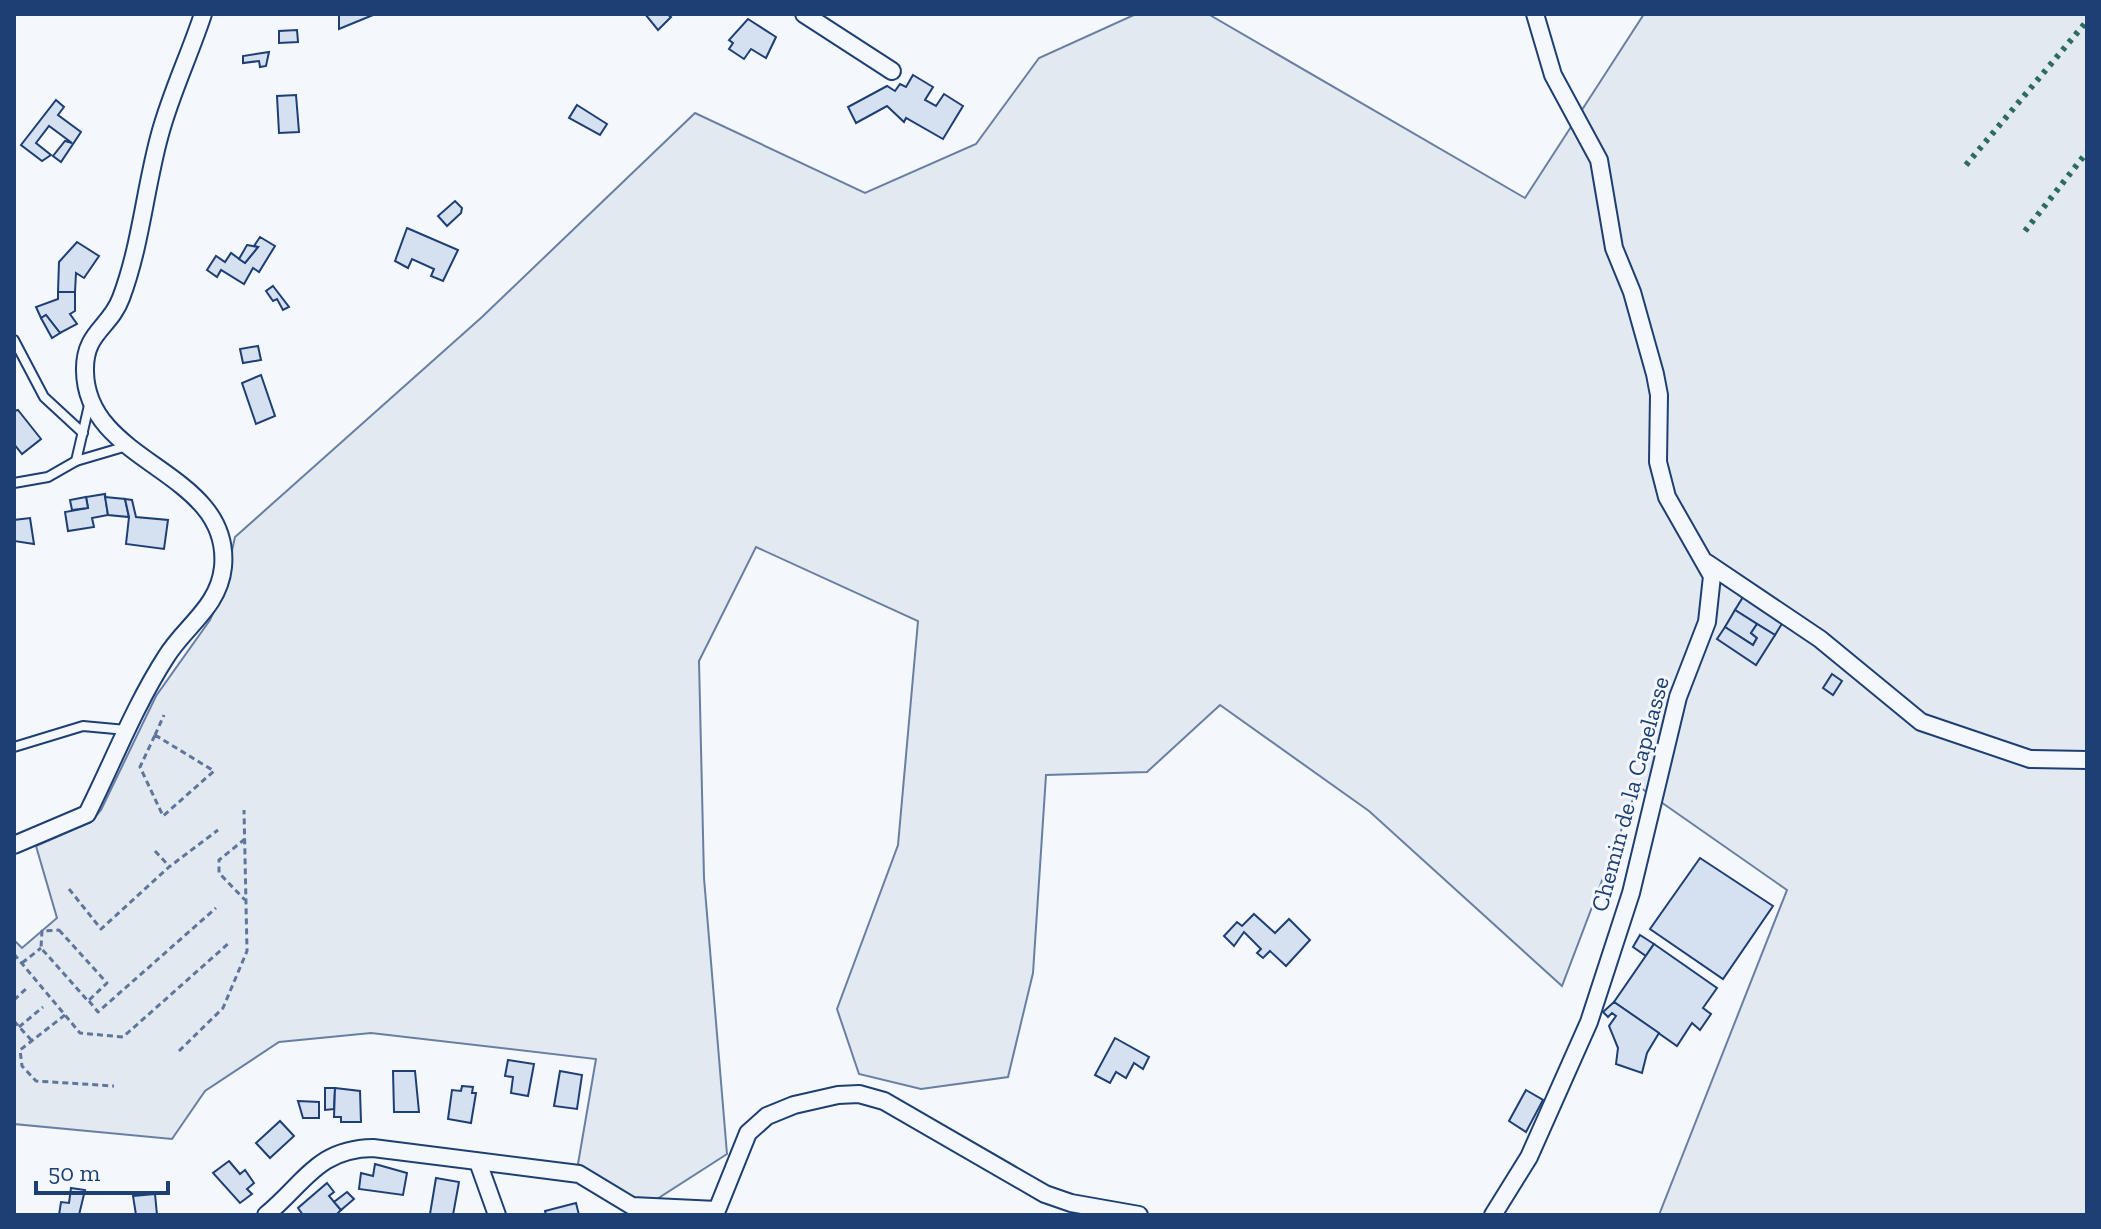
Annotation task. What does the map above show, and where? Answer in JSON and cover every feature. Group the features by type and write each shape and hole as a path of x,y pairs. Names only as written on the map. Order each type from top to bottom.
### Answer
{"street":[{"path":"14,845 87,814 166,656 212,603 223,569 222,537 202,501 104,426 90,401 84,372 87,343 120,302 137,247 160,133 203,14"},
{"path":"804,14 892,71"},
{"name":"Chemin de la Capelasse","path":"1493,1215 1529,1157 1589,1022 1631,893 1663,748 1678,697 1707,622 1712,576 1667,497 1658,462 1659,395 1655,374 1632,292 1614,248 1599,160 1553,75 1535,14"},
{"path":"1707,563 1820,639 1921,722 2030,759 2087,760"},
{"path":"266,1215 321,1162 352,1149 579,1174 632,1206 720,1213 748,1133 767,1116 794,1105 859,1094 884,1101 1045,1194 1071,1203 1139,1215"},
{"path":"478,1162 497,1215"}],"lane":[{"path":"14,340 44,397 83,433"},
{"path":"76,461 90,401"},
{"path":"14,483 48,477 76,461 127,446"},
{"path":"14,747 83,726 129,731"}],"path":[{"path":"155,735 214,771 163,816 140,767 164,715"},
{"path":"179,1051 223,1008 247,951 244,810"},
{"path":"69,889 101,929 169,867 218,830"},
{"path":"245,839 219,860 219,873 247,901"},
{"path":"155,851 169,867"},
{"path":"88,1001 107,983 59,930 42,931 41,948 88,1001 98,1012 216,908"},
{"path":"14,954 80,1033 123,1037 229,943"},
{"path":"22,963 41,948"},
{"path":"14,1000 27,988"},
{"path":"19,1027 43,1007"},
{"path":"65,1015 20,1050 22,1066 36,1081 114,1086"},
{"path":"14,1021 32,1041"}],"shaded area":[{"path":"1136,14 1208,14 1525,198 1644,14 2087,14 2087,1215 1659,1215 1787,890 1638,786 1562,986 1369,811 1220,705 1147,772 1046,775 1033,973 1008,1077 921,1089 859,1074 837,1009 898,845 918,621 756,547 699,661 704,878 727,1154 646,1206 578,1164 596,1059 371,1033 279,1042 205,1091 172,1139 14,1124 14,940 22,948 57,918 36,846 91,822 101,810 156,696 210,620 223,591 235,537 482,317 695,113 865,193 976,144 1039,58"}],"building":[{"path":"339,14 373,14 373,15 339,29"},
{"path":"645,14 667,14 671,17 658,30"},
{"path":"748,19 776,37 766,58 751,49 744,59 729,49 733,43 729,40"},
{"path":"297,30 298,42 279,43 279,31"},
{"path":"269,52 266,66 260,67 259,61 243,63 243,56"},
{"path":"913,75 933,87 925,100 936,106 944,94 963,106 943,139 906,118 904,122 887,106 856,123 848,107 887,86 895,91 900,84 906,87"},
{"path":"296,95 299,132 279,133 277,96"},
{"path":"56,100 64,107 58,115 81,132 61,162 53,156 65,141 72,143 49,126 36,143 51,155 42,161 21,145"},
{"path":"577,105 607,124 600,135 569,118"},
{"path":"455,201 462,208 461,213 447,226 438,216"},
{"path":"407,228 458,250 443,281 431,276 434,269 412,259 408,268 395,261"},
{"path":"260,237 275,246 259,272 253,268 244,284 221,270 217,277 207,270 216,256 225,262 231,253 245,263 258,247 254,246"},
{"path":"77,242 99,256 84,278 76,273 75,292 58,292 59,262"},
{"path":"247,245 258,247 245,263 239,259"},
{"path":"273,286 289,307 283,310 277,299 273,301 266,291"},
{"path":"58,292 75,292 75,311 70,314 77,324 60,333 46,315 41,318 36,307 58,299"},
{"path":"46,315 60,333 52,338 41,318"},
{"path":"258,346 261,360 243,363 240,349"},
{"path":"261,375 275,416 256,424 242,383"},
{"path":"18,410 41,439 22,454 14,444 14,411"},
{"path":"105,494 108,515 92,518 94,527 68,531 65,512 88,508 86,497"},
{"path":"86,497 88,508 72,510 70,500"},
{"path":"105,497 125,499 129,517 108,515"},
{"path":"125,499 132,500 136,517 168,520 164,549 126,544 129,517"},
{"path":"30,518 34,544 14,541 14,520"},
{"path":"1743,597 1783,622 1775,635 1735,610"},
{"path":"1735,610 1757,624 1751,633 1757,638 1753,645 1725,627"},
{"path":"1757,624 1775,635 1756,665 1717,639 1725,627 1753,645 1757,638 1751,633"},
{"path":"1832,674 1842,681 1833,695 1823,688"},
{"path":"1700,858 1773,906 1723,979 1650,929"},
{"path":"1254,914 1275,933 1289,919 1310,940 1286,966 1270,951 1263,958 1257,953 1261,949 1244,932 1234,946 1224,936 1237,922 1242,926"},
{"path":"1640,935 1654,944 1646,956 1633,947"},
{"path":"1654,944 1717,988 1703,1008 1711,1014 1700,1030 1692,1023 1677,1046 1614,1002"},
{"path":"1614,1002 1659,1033 1647,1053 1642,1073 1616,1064 1618,1048 1609,1026 1616,1016 1612,1013 1608,1017 1603,1012"},
{"path":"1115,1038 1149,1057 1143,1069 1134,1063 1126,1078 1116,1072 1110,1083 1095,1075"},
{"path":"508,1060 534,1064 528,1096 511,1093 513,1077 505,1076"},
{"path":"393,1071 415,1071 419,1112 394,1112"},
{"path":"560,1071 582,1075 577,1109 554,1106"},
{"path":"462,1086 473,1087 472,1093 476,1093 471,1123 448,1119 452,1090 461,1091"},
{"path":"325,1088 335,1088 334,1109 325,1110"},
{"path":"335,1088 360,1091 361,1122 341,1122 341,1117 334,1117"},
{"path":"1526,1090 1543,1100 1526,1132 1509,1121"},
{"path":"298,1101 319,1102 319,1118 303,1118"},
{"path":"280,1121 294,1136 270,1158 256,1143"},
{"path":"229,1161 240,1174 245,1170 254,1183 247,1189 252,1194 240,1203 213,1173"},
{"path":"375,1164 407,1173 403,1195 359,1189 361,1173 373,1176"},
{"path":"436,1178 459,1182 453,1215 430,1214"},
{"path":"327,1183 334,1192 329,1196 341,1210 336,1215 303,1215 298,1208"},
{"path":"71,1188 85,1190 79,1215 59,1215 61,1202 69,1203"},
{"path":"347,1192 354,1199 341,1210 334,1202"},
{"path":"155,1194 157,1215 136,1215 133,1196"},
{"path":"576,1203 579,1215 546,1215 545,1211"}],"hedge":[{"path":"1966,165 2087,21"},
{"path":"2025,231 2087,152"}]}
